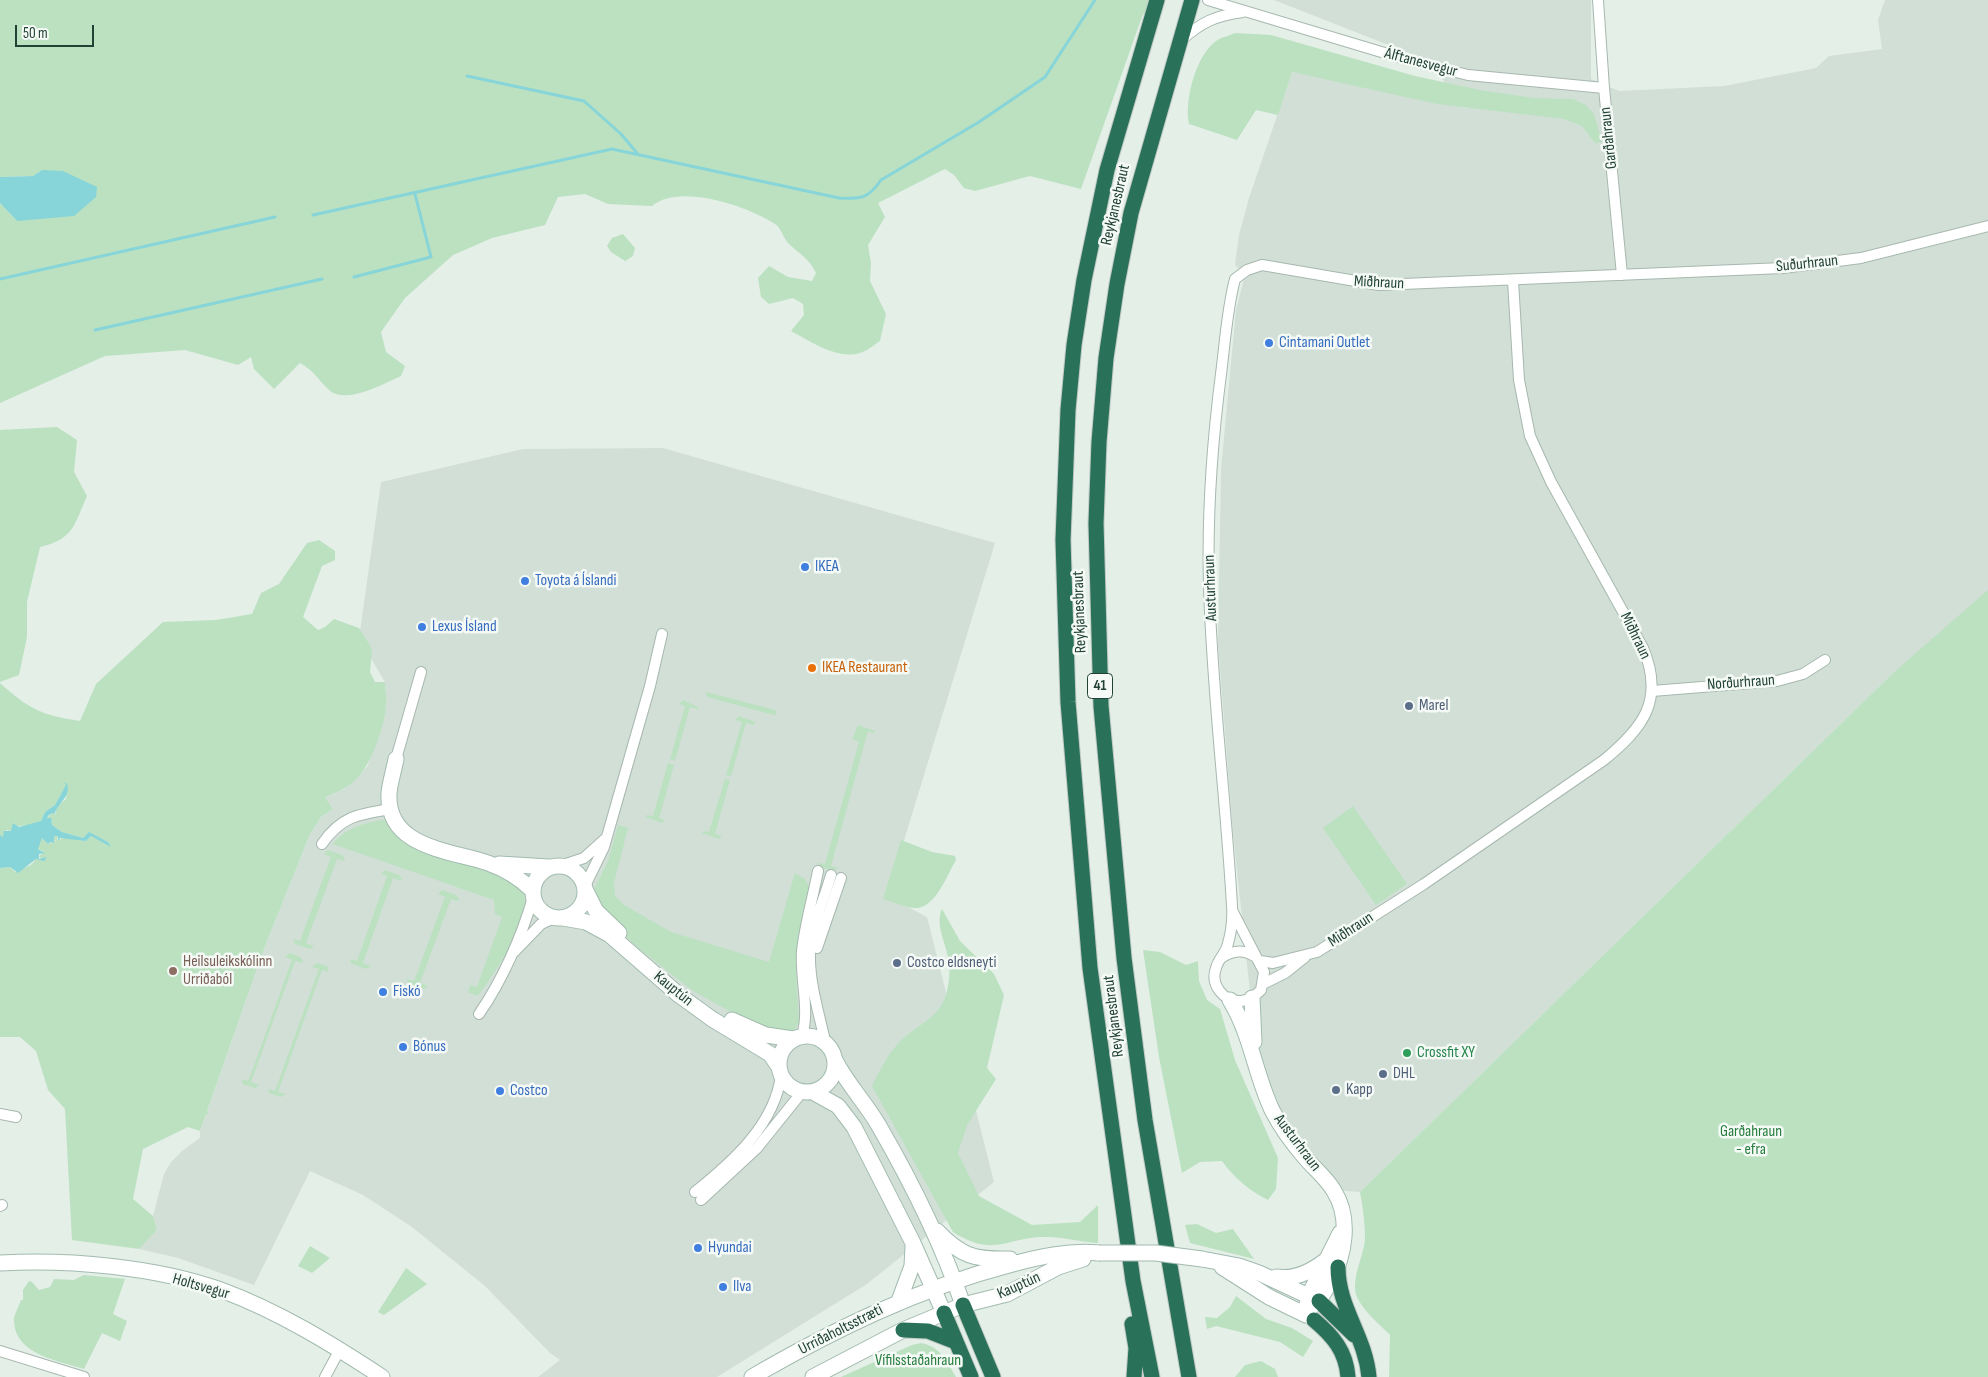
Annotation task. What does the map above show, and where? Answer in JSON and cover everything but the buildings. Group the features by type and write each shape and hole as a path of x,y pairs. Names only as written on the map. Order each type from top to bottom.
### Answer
{"highway":[{"name":"Reykjanesbraut","path":"1152,1377 1133,1281 1090,968 1072,767 1064,637 1063,508 1074,345 1091,242 1107,170 1157,0"},
{"name":"Reykjanesbraut","path":"1189,1377 1145,1120 1132,1025 1107,789 1100,696 1096,562 1099,442 1106,358 1117,284 1133,204 1192,0"},
{"path":"1116,1166 1115,1204 1136,1348 1134,1377"},
{"path":"1333,1262 1342,1300 1360,1341 1369,1377"},
{"path":"964,1305 993,1377"},
{"path":"1309,1307 1341,1320 1360,1341"},
{"path":"1309,1307 1338,1343 1346,1364 1348,1377"},
{"path":"944,1313 971,1377"},
{"path":"903,1330 928,1331 956,1342"}],"street":[{"name":"Álftanesvegur","path":"1208,0 1226,3 1244,12 1408,60 1468,75 1604,88"},
{"name":"Garðahraun","path":"1598,0 1604,88 1622,275"},
{"name":"Álftanesvegur","path":"1180,41 1206,21 1218,16 1244,12"},
{"name":"Suðurhraun","path":"1622,275 1783,268 1834,263 1892,251 1988,226"},
{"name":"Miðhraun","path":"1247,270 1262,265 1379,285 1513,281 1622,275"},
{"name":"Austurhraun","path":"1247,270 1236,279 1232,290 1214,446 1209,554 1220,762 1228,832 1233,912 1230,935 1215,970 1216,985 1224,996 1230,1000 1240,1015 1259,1075 1273,1111 1296,1146 1334,1191 1342,1209 1342,1252 1333,1262 1309,1307"},
{"name":"Miðhraun","path":"1258,959 1273,963 1317,952 1424,884 1604,760 1630,739 1638,728 1650,702 1652,691 1651,674 1643,648 1551,482 1530,436 1519,380 1513,281"},
{"name":"Kauptún","path":"512,954 541,924 577,911 582,904 585,887 601,856 650,686 662,634"},
{"name":"Norðurhraun","path":"1652,691 1777,681 1803,674 1825,660"},
{"name":"Kauptún","path":"421,672 396,759 389,793 391,809 396,822 410,838 421,844 488,864 518,878 533,894 540,910 558,918 586,922 610,935 679,995 712,1019 770,1054 786,1083 838,1106 854,1127 913,1243 944,1313"},
{"path":"322,844 339,824 350,818 391,809"},
{"name":"Kauptún","path":"479,1014 495,991 512,954 533,894 535,881 541,872 584,858 605,838"},
{"name":"Kauptún","path":"488,864 556,866 579,874 596,910 652,964 684,988 748,1028 766,1035 798,1038 818,1037 825,1041"},
{"path":"818,871 802,951 802,977 806,1018 798,1038 782,1051 775,1100 758,1130 698,1196 757,1148 807,1092 821,1089 833,1077 835,1060"},
{"path":"831,875 810,954 813,990 825,1041 833,1052 842,1072 859,1094 879,1127 930,1224 964,1305"},
{"path":"812,968 818,944 841,878"},
{"name":"Austurhraun","path":"1233,912 1264,972 1263,984"},
{"path":"1221,958 1240,950 1258,959"},
{"name":"Miðhraun","path":"1263,984 1285,973 1306,956"},
{"path":"1230,1000 1245,1001 1252,998 1263,984"},
{"name":"Austurhraun","path":"1252,998 1254,1056"},
{"path":"0,1114 16,1117"},
{"path":"930,1224 947,1242 965,1254 991,1259 1036,1258"},
{"path":"899,1301 912,1266 913,1243"},
{"name":"Kauptún","path":"934,1288 954,1280 1036,1258 1085,1252 1156,1253 1239,1266 1267,1276 1309,1307"},
{"name":"Kauptún","path":"964,1305 1007,1294 1058,1268 1099,1253"},
{"name":"Kauptún","path":"1207,1260 1236,1274 1269,1297 1309,1307"},
{"name":"Holtsvegur","path":"0,1263 38,1261 102,1266 194,1282 221,1290 265,1309 382,1377"},
{"path":"1267,1276 1282,1278 1300,1276 1333,1262"},
{"name":"Urriðaholtsstræti","path":"752,1377 899,1301 934,1288"},
{"name":"Urriðaholtsstræti","path":"813,1377 903,1330 964,1305"},
{"path":"0,1351 83,1377"},
{"path":"325,1377 339,1351"}],"shaded area":[{"path":"1274,0 1591,0 1591,79 1619,91 1724,86 1816,68 1829,56 1882,49 1878,20 1885,0 1988,0 1988,602 1892,674 1360,1192 1331,1190 1261,1082 1255,1039 1233,833 1218,644 1221,469 1236,310 1245,275 1235,265 1239,235 1249,198 1292,72 1468,108 1424,59"},
{"path":"663,448 995,543 887,896 927,917 994,1182 867,1284 717,1377 538,1377 560,1360 550,1353 485,1286 412,1227 363,1195 310,1171 254,1285 178,1258 139,1249 157,1230 153,1216 164,1174 171,1162 182,1151 200,1138 200,1131 265,946 310,834 321,817 333,809 325,797 344,789 367,767 378,739 386,706 385,682 359,638 381,482 523,449"}],"green space":[{"path":"0,0 1153,0 1148,15 1143,14 1081,189 1030,176 975,191 964,188 954,175 945,169 878,203 885,217 868,245 871,263 870,281 886,314 880,341 860,353 842,354 833,352 791,331 804,315 803,304 793,298 769,304 761,297 758,278 769,266 788,277 812,281 816,273 807,260 788,243 779,228 763,217 731,204 696,197 664,199 652,206 608,204 585,194 558,197 545,225 492,238 453,255 405,298 381,332 386,352 405,366 401,376 364,392 344,395 335,394 300,363 274,389 254,369 251,357 238,365 185,350 105,356 0,403 0,203 17,221 42,170 33,176 0,177"},
{"path":"1235,33 1271,35 1415,76 1480,90 1534,98 1573,99 1586,105 1594,114 1602,142 1595,143 1582,126 1564,119 1437,104 1292,72 1278,115 1256,110 1237,140 1189,124 1188,114 1190,91 1197,67 1209,48 1216,41"},
{"path":"623,234 635,248 633,256 625,261 611,252 607,246 612,238"},
{"path":"57,427 77,440 74,472 87,496 75,523 66,535 60,540 40,547 27,602 27,637 19,675 0,682 0,430"},
{"path":"319,540 335,551 335,560 322,566 303,617 318,630 334,619 359,628 372,649 370,672 375,682 385,682 386,696 385,713 377,743 368,763 354,781 343,789 325,797 333,809 321,817 310,834 265,946 207,1111 209,1114 206,1114 200,1131 188,1127 143,1149 133,1199 153,1216 157,1230 139,1249 72,1240 65,1109 48,1090 36,1051 20,1037 0,1037 0,868 10,867 15,872 31,865 36,859 42,860 39,856 44,852 37,848 42,838 48,844 56,841 52,840 54,835 58,836 57,840 67,837 86,841 91,836 109,845 108,842 89,833 83,838 62,832 52,825 51,820 47,818 52,813 55,815 57,806 66,799 67,784 55,805 45,812 41,821 34,825 17,826 14,823 11,831 6,830 3,837 0,835 0,683 36,710 80,721 96,684 163,622 216,620 252,614 261,593 279,584 307,543"},
{"name":"Garðahraun - efra","path":"1988,590 1988,1377 1389,1377 1390,1335 1364,1308 1355,1290 1356,1276 1365,1239 1360,1192 1892,674"},
{"path":"706,692 775,710 777,714 774,715 707,697"},
{"path":"683,700 698,707 698,709 690,707 675,761 670,759 685,706 679,704"},
{"path":"739,716 755,722 754,725 746,723 731,776 726,775 742,722 735,720"},
{"path":"858,725 875,731 874,733 868,731 831,866 838,868 833,871 820,867 818,863 825,864 859,742 852,739"},
{"path":"668,763 674,765 659,818 665,820 662,823 646,817 646,815 653,816"},
{"path":"725,779 730,780 715,834 722,836 719,839 702,833 703,831 709,832"},
{"path":"1353,806 1407,884 1376,905 1323,828"},
{"path":"383,820 390,822 406,843 423,852 498,873 523,891 525,902 518,930 502,960 478,996 468,992 470,985 477,987 502,917 495,914 494,900 333,844 343,834 355,827"},
{"path":"618,825 628,828 614,883 615,896 624,905 671,932 769,962 795,873 805,879 810,888 798,946 796,974 799,1022 795,1029 788,1034 753,1024 693,991 642,951 618,929 591,895 608,861"},
{"path":"901,840 932,852 955,856 956,860 940,890 934,898 921,907 902,906 883,899"},
{"path":"328,850 342,855 345,859 344,861 337,859 306,943 314,946 310,949 295,944 293,939 300,941 331,857 324,854"},
{"path":"385,870 399,875 402,879 401,881 393,878 363,963 371,966 366,969 351,963 350,959 357,961 387,876 381,874"},
{"path":"442,890 456,895 459,899 458,901 451,899 420,983 428,986 424,989 408,984 407,979 414,981 445,897 438,894"},
{"path":"942,909 960,941 994,974 1004,995 987,1068 996,1079 967,1125 958,1153 979,1196 1032,1225 1080,1222 1098,1205 1098,1243 1047,1237 991,1245 967,1240 953,1232 872,1086 896,1046 937,1011 946,995 949,981 949,966 940,927"},
{"path":"1143,950 1160,952 1186,965 1198,961 1199,981 1207,1000 1220,1009 1235,1060 1278,1158 1276,1189 1268,1200 1243,1184 1222,1161 1200,1162 1182,1173 1159,1057"},
{"path":"290,953 300,957 303,961 302,963 295,961 251,1082 259,1085 255,1088 243,1084 241,1079 248,1081 251,1074 292,960 285,957"},
{"path":"317,963 327,966 329,972 322,970 278,1092 286,1094 281,1097 269,1093 268,1089 275,1091 319,969 312,967"},
{"path":"1197,1224 1216,1233 1233,1229 1254,1259 1190,1243 1185,1225"},
{"path":"310,1246 330,1258 312,1273 298,1266"},
{"path":"406,1268 427,1284 384,1315 378,1312"},
{"path":"84,1275 125,1279 113,1314 127,1321 120,1341 102,1333 84,1369 40,1355 30,1349 22,1342 17,1333 14,1320 21,1300 23,1300 23,1290 29,1281 39,1290 50,1287 54,1279 74,1280"},
{"path":"1236,1296 1266,1319 1292,1328 1313,1341 1303,1357 1280,1342 1216,1326 1207,1329 1205,1317 1217,1318 1230,1307"},
{"name":"Vífilsstaðahraun","path":"921,1343 938,1351 956,1377 841,1377 912,1345"},
{"path":"1261,1361 1275,1369 1278,1377 1235,1377 1245,1365"}],"water":[{"path":"42,170 63,171 97,187 96,197 74,216 17,221 0,203 0,177 33,176"},
{"path":"64,782 67,784 68,788 66,796 54,815 53,813 47,818 51,818 52,825 62,832 83,838 89,832 108,842 111,847 91,836 86,841 60,838 58,841 58,836 54,836 54,843 48,844 42,838 38,849 45,853 39,854 39,859 47,857 44,861 36,859 18,873 10,867 0,868 0,835 3,837 4,831 11,831 13,823 19,827 41,821 45,812 55,805 66,785"}],"waterway":[{"path":"313,215 612,149 839,198 859,198 872,191 881,180 979,122 1045,77 1095,0"},
{"path":"467,76 584,101 621,134 637,153"},
{"path":"354,277 431,257 415,194"},
{"path":"0,279 275,217"},
{"path":"95,330 322,279"}],"place":[{"name":"Cintamani Outlet","path":"1269,343"},
{"name":"IKEA","path":"805,567"},
{"name":"Toyota á Íslandi","path":"525,581"},
{"name":"Lexus Ísland","path":"422,627"},
{"name":"IKEA Restaurant","path":"812,668"},
{"name":"Marel","path":"1409,706"},
{"name":"Costco eldsneyti","path":"897,963"},
{"name":"Heilsuleikskólinn Urriðaból","path":"173,971"},
{"name":"Fiskó","path":"383,992"},
{"name":"Bónus","path":"403,1047"},
{"name":"Crossfit XY","path":"1407,1053"},
{"name":"DHL","path":"1383,1074"},
{"name":"Kapp","path":"1336,1090"},
{"name":"Costco","path":"500,1091"},
{"name":"Hyundai","path":"698,1248"},
{"name":"Ilva","path":"723,1287"}]}
